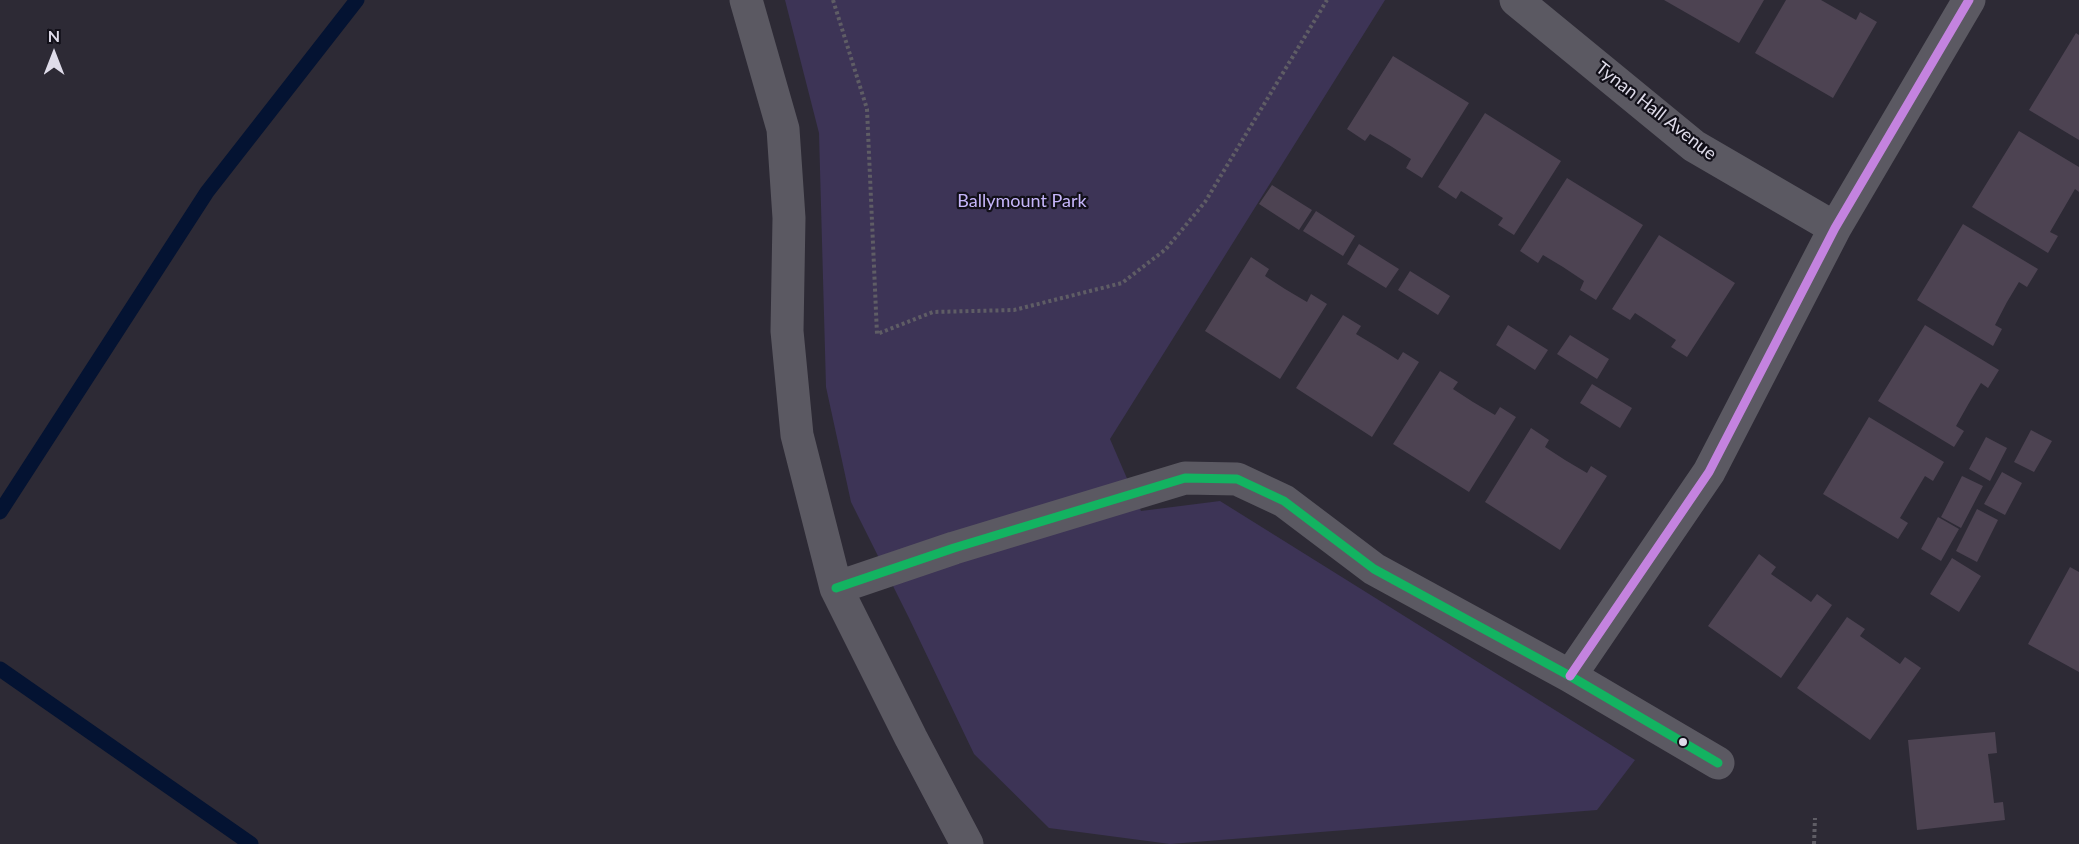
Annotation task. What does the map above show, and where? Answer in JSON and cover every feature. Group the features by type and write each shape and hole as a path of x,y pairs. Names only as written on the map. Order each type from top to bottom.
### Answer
{"street":[{"path":"746,0 783,129 789,218 788,330 798,435 837,588 911,738 967,844"},
{"name":"Tynan Hall Avenue","path":"1516,0 1694,146 1835,228"},
{"path":"1570,676 1709,472 1835,228 1969,0"},
{"path":"837,588 954,548 1185,478 1238,479 1284,501 1374,569 1570,676 1718,763"}],"path":[{"path":"833,0 867,109 877,334 933,312 1014,310 1122,283 1166,249 1205,202 1327,0"},
{"path":"1814,844 1815,818"}],"green space":[{"name":"Ballymount Park","path":"785,0 1385,0 1110,439 1141,511 1220,501 1635,760 1597,810 1170,844 1049,828 974,754 851,502 826,387 819,133"}],"building":[{"path":"1664,0 1764,0 1739,43"},
{"path":"1786,0 1821,0 1856,20 1860,12 1877,22 1833,98 1755,53"},
{"path":"2076,33 2079,35 2079,140 2029,110"},
{"path":"1393,56 1469,103 1422,178 1406,168 1411,159 1370,134 1365,141 1347,129"},
{"path":"1485,113 1561,161 1514,235 1498,225 1503,218 1461,191 1456,199 1438,187"},
{"path":"2019,131 2079,167 2079,192 2075,189 2050,232 2058,236 2048,253 1972,207"},
{"path":"1567,178 1643,225 1596,300 1580,290 1584,281 1563,267 1543,255 1538,263 1520,251"},
{"path":"1272,185 1312,210 1299,230 1259,204"},
{"path":"1316,211 1355,236 1343,256 1303,231"},
{"path":"1963,224 2038,269 2027,287 2019,282 2007,302 1995,325 2002,329 1993,346 1917,300"},
{"path":"1659,235 1735,283 1687,357 1671,347 1676,340 1635,313 1630,320 1612,309"},
{"path":"1359,244 1399,269 1386,288 1347,264"},
{"path":"1251,257 1269,269 1265,276 1285,289 1307,302 1311,294 1327,304 1280,379 1205,331"},
{"path":"1410,271 1450,296 1438,315 1398,290"},
{"path":"1343,315 1361,326 1356,334 1398,360 1403,352 1419,362 1372,437 1296,388"},
{"path":"1508,325 1548,350 1535,370 1496,345"},
{"path":"1925,325 1999,370 1988,388 1981,383 1969,403 1956,426 1964,431 1954,447 1878,401"},
{"path":"1570,335 1609,359 1597,379 1557,354"},
{"path":"1440,371 1458,382 1453,389 1473,402 1495,415 1500,407 1516,417 1469,492 1393,444"},
{"path":"1592,384 1632,408 1620,428 1580,403"},
{"path":"1869,417 1944,462 1933,481 1925,476 1913,496 1900,518 1908,523 1898,539 1823,494"},
{"path":"1531,428 1549,440 1545,447 1565,460 1587,473 1591,466 1607,476 1560,550 1485,502"},
{"path":"2031,430 2052,441 2034,472 2014,462"},
{"path":"1986,437 2007,448 1990,481 1969,469"},
{"path":"2002,472 2022,483 2005,515 1984,504"},
{"path":"1962,476 1983,486 1961,528 1941,517"},
{"path":"1977,509 1998,520 1977,562 1956,551"},
{"path":"1938,517 1959,529 1941,561 1921,549"},
{"path":"1759,554 1776,567 1771,574 1811,602 1817,594 1832,605 1781,678 1708,626"},
{"path":"1952,558 1981,576 1959,612 1930,594"},
{"path":"2070,567 2079,572 2079,672 2028,644"},
{"path":"1847,617 1865,629 1860,636 1900,664 1905,657 1921,668 1870,740 1797,688"},
{"path":"1995,732 1997,753 1988,754 1994,803 2003,802 2005,820 1917,830 1908,740"}],"waterway":[{"path":"0,512 207,192 357,0"},
{"path":"0,669 251,844"}],"transit line":[{"path":"1570,676 1709,472 1835,228 1969,0"},
{"path":"836,588 954,548 1185,478 1237,479 1284,501 1374,569 1570,676 1718,763"}]}
